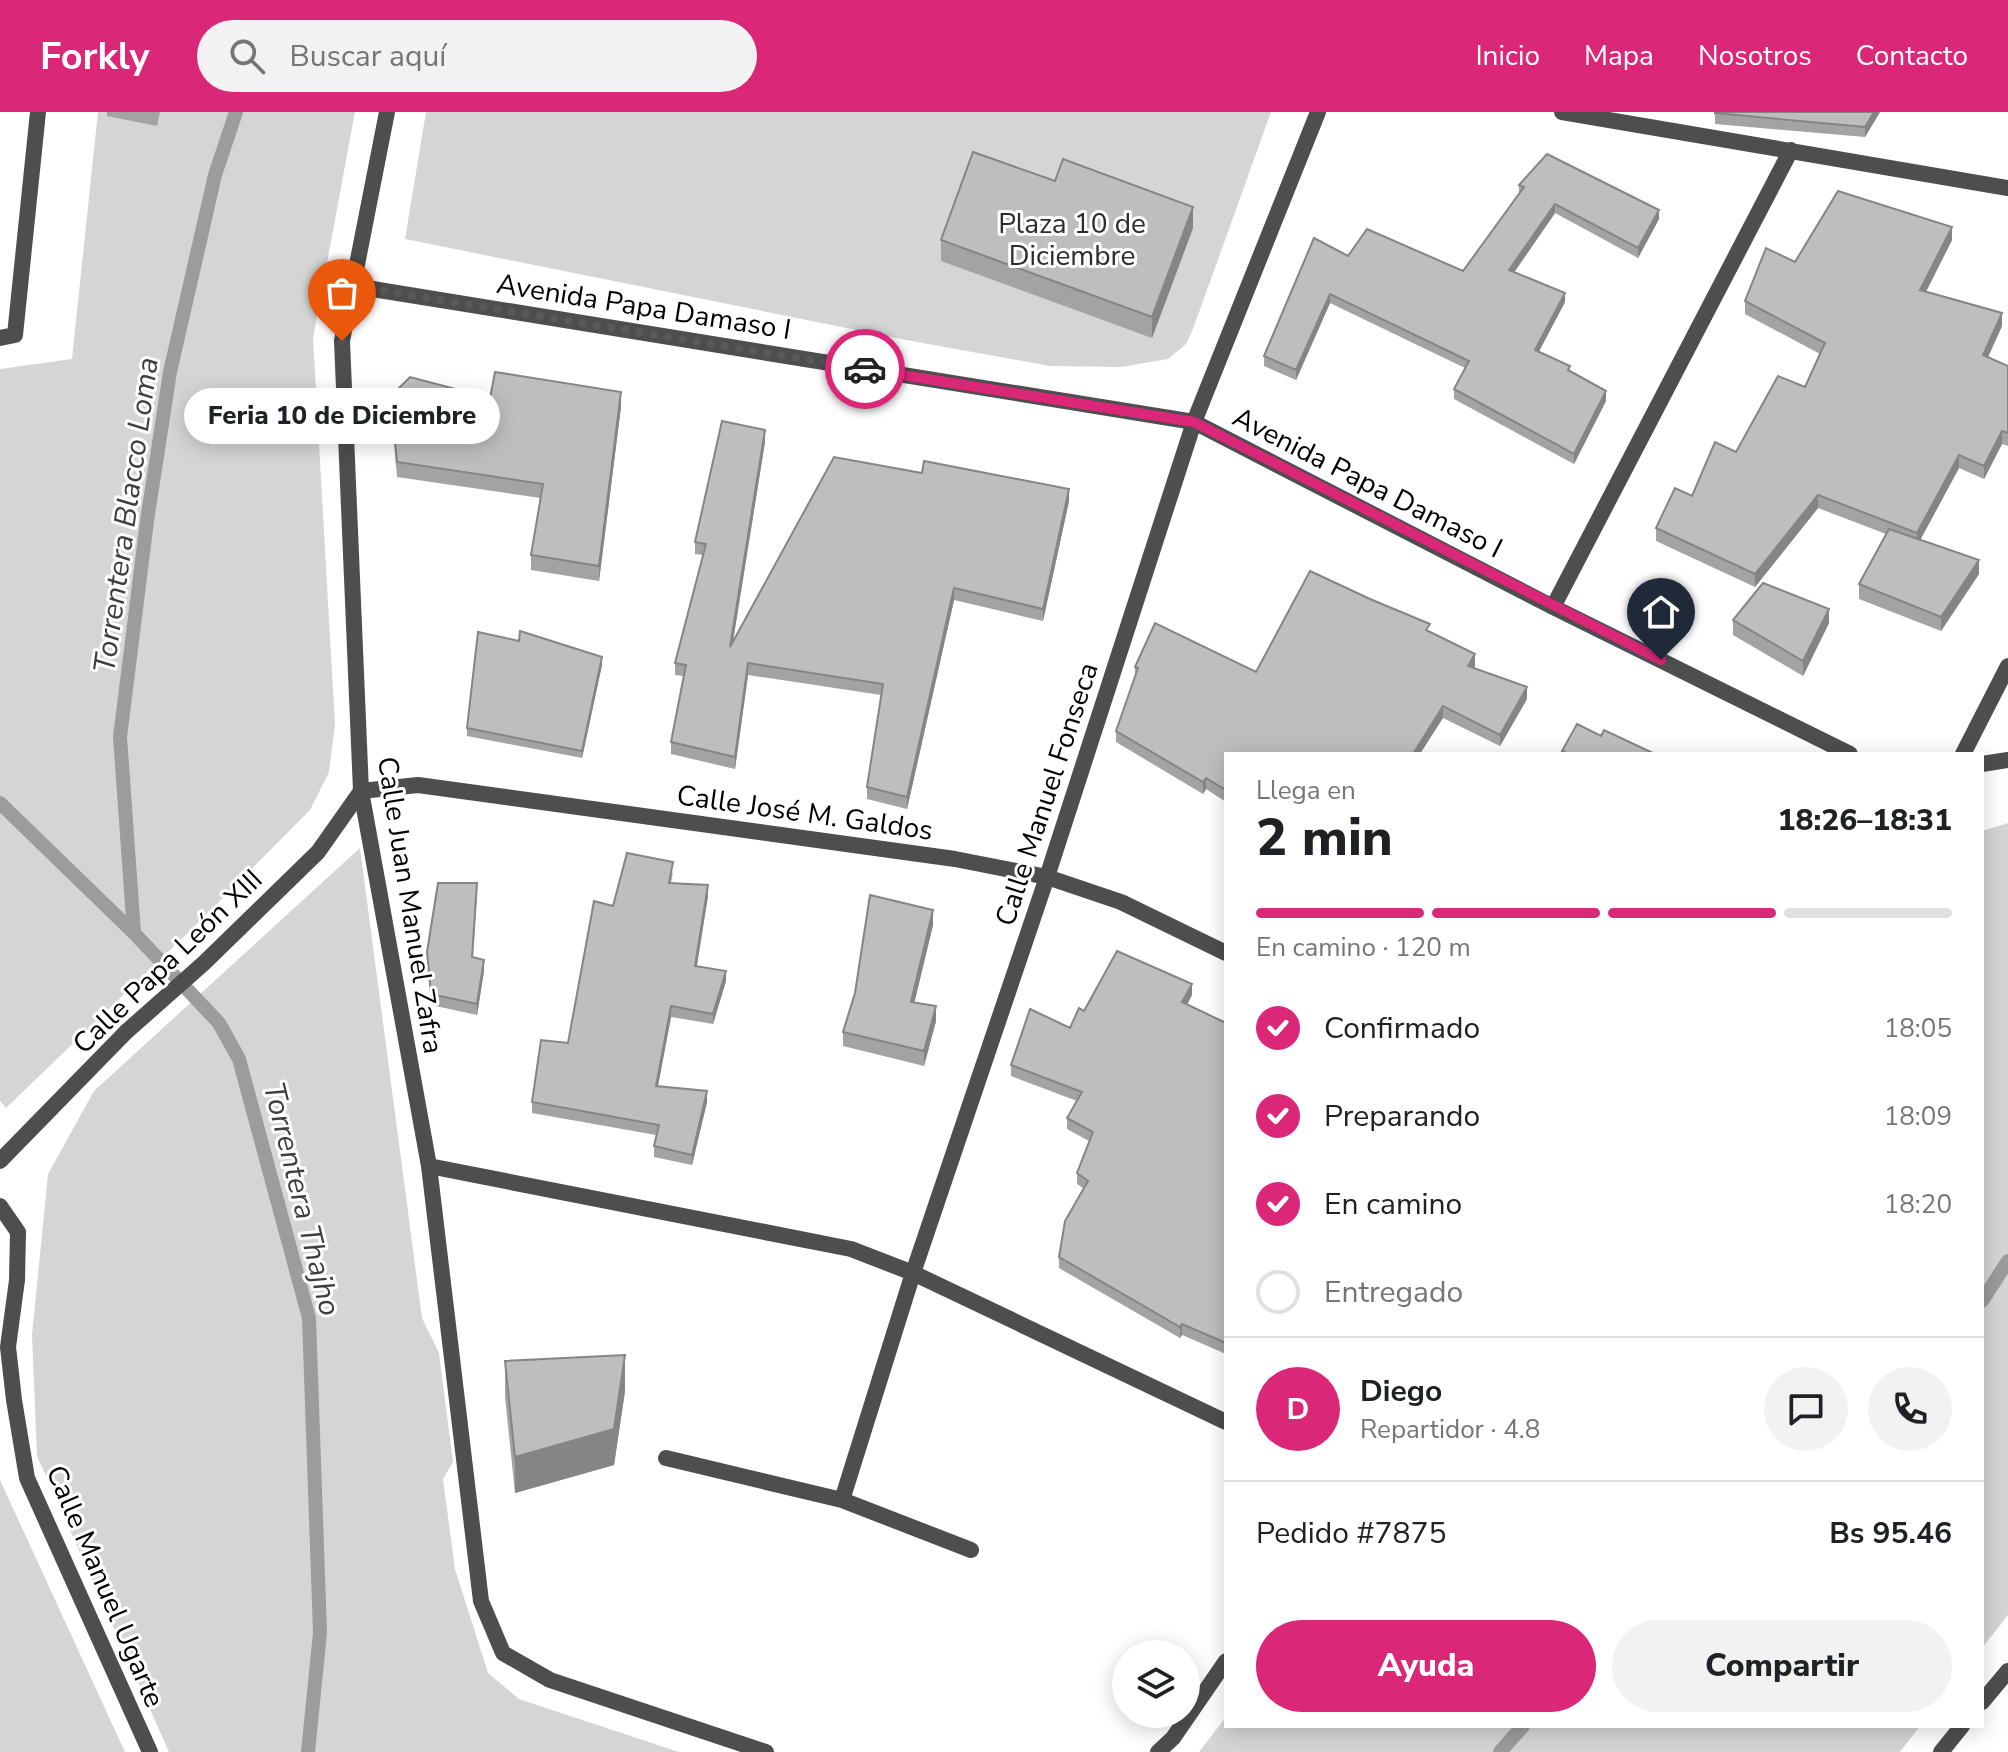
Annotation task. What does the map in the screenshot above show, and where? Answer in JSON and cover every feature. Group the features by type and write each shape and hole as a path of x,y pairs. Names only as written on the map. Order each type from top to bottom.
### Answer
{"street":[{"path":"8,336 38,112"},
{"name":"Calle Juan Manuel Zafra","path":"387,112 342,341 361,791 429,1166 481,1601 503,1653 550,1680 766,1752"},
{"name":"Calle Manuel Fonseca","path":"842,1500 913,1273 1047,877 1194,422 1318,112"},
{"path":"1562,112 2008,188"},
{"path":"1553,607 1791,150"},
{"name":"Avenida Papa Damaso I","path":"354,286 1194,422 1553,607 1846,752"},
{"path":"1964,752 2008,666"},
{"path":"1984,764 2008,760"},
{"name":"Calle José M. Galdos","path":"361,791 418,785 955,859 1047,877 1121,902 1224,952"},
{"name":"Calle Papa León XIII","path":"2,1157 126,1032 204,963 318,852 361,791"},
{"path":"429,1166 851,1249 913,1273 1224,1421"},
{"name":"Calle Manuel Ugarte","path":"0,1206 18,1232 17,1280 8,1347 27,1478 150,1752"},
{"path":"666,1458 842,1500 971,1550"},
{"path":"1158,1752 1173,1738 1224,1664"},
{"path":"1984,1700 2008,1671"},
{"path":"1941,1752 1960,1728"}],"green space":[{"path":"98,112 355,112 313,338 335,725 329,772 310,810 6,1108 0,1101 0,369 72,359"},
{"name":"Plaza 10 de Diciembre","path":"426,112 1271,112 1186,344 1168,359 1121,367 1050,366 405,239"},
{"path":"2008,823 2008,1615 1984,1645 1984,830"},
{"path":"360,848 422,1318 439,1353 453,1462 443,1479 455,1569 488,1673 519,1699 679,1752 169,1752 37,1456 32,1335 48,1174 94,1091"},
{"path":"0,1480 125,1752 0,1752"},
{"path":"1224,1720 1224,1728 1918,1728 1900,1752 1199,1752"}],"building":[{"path":"1715,112 1874,112 1865,127"},
{"path":"973,152 1055,181 1063,159 1193,207 1152,317 941,240"},
{"path":"1547,154 1659,210 1638,248 1555,204 1509,270 1565,293 1535,350 1570,366 1568,370 1606,391 1574,454 1454,389 1469,361 1330,294 1296,370 1264,356 1314,238 1348,256 1367,229 1463,271 1524,187 1519,185"},
{"path":"1838,191 1952,227 1920,290 2002,313 1983,355 2008,366 2008,433 2002,431 1984,466 1959,455 1917,533 1818,495 1755,574 1656,528 1675,488 1692,496 1715,442 1736,452 1778,376 1805,387 1825,343 1745,301 1766,248 1795,262"},
{"path":"495,372 621,392 599,566 531,555 543,484 397,462 391,396 410,377 490,398"},
{"path":"722,421 765,430 730,647 834,457 922,473 924,461 1069,489 1043,609 954,588 907,797 867,787 883,684 748,663 735,757 671,742 686,665 675,663 706,544 695,542"},
{"path":"1889,529 1979,560 1941,617 1859,584"},
{"path":"1310,571 1430,624 1426,630 1475,654 1468,666 1527,687 1500,735 1443,706 1414,752 1224,752 1224,789 1206,778 1203,782 1116,731 1138,668 1135,667 1155,623 1256,672"},
{"path":"1763,583 1829,609 1803,661 1733,620"},
{"path":"520,631 602,657 582,751 467,728 478,632 519,641"},
{"path":"1577,724 1601,736 1604,730 1651,752 1564,752"},
{"path":"627,853 673,862 669,883 708,885 695,966 726,971 713,1014 671,1006 656,1086 707,1091 692,1155 654,1146 659,1125 532,1102 541,1040 568,1043 594,901 613,906"},
{"path":"438,883 477,883 472,957 484,960 477,1004 431,994 427,952"},
{"path":"870,895 933,910 911,1002 936,1006 924,1051 843,1032 855,993"},
{"path":"1117,951 1192,984 1182,1002 1224,1022 1224,1342 1182,1324 1180,1327 1059,1257 1065,1221 1088,1181 1077,1173 1093,1132 1067,1118 1082,1092 1011,1065 1030,1009 1070,1028 1079,1008 1084,1011"},
{"path":"625,1355 614,1429 515,1457 505,1361"}],"waterway":[{"name":"Torrentera Blacco Loma","path":"134,933 120,737 147,521 170,372 215,175 236,112"},
{"name":"Torrentera Thajho","path":"0,803 134,933 219,1023 239,1059 309,1318 320,1633 308,1752"},
{"path":"1984,1298 2008,1261"},
{"path":"1500,1752 1521,1728"}],"way so far":[{"path":"342,341 354,286 865,369"}],"place":[{"name":"Feria 10 de Diciembre","path":"342,341"}],"route":[{"path":"865,369 1194,422 1661,660"}]}
